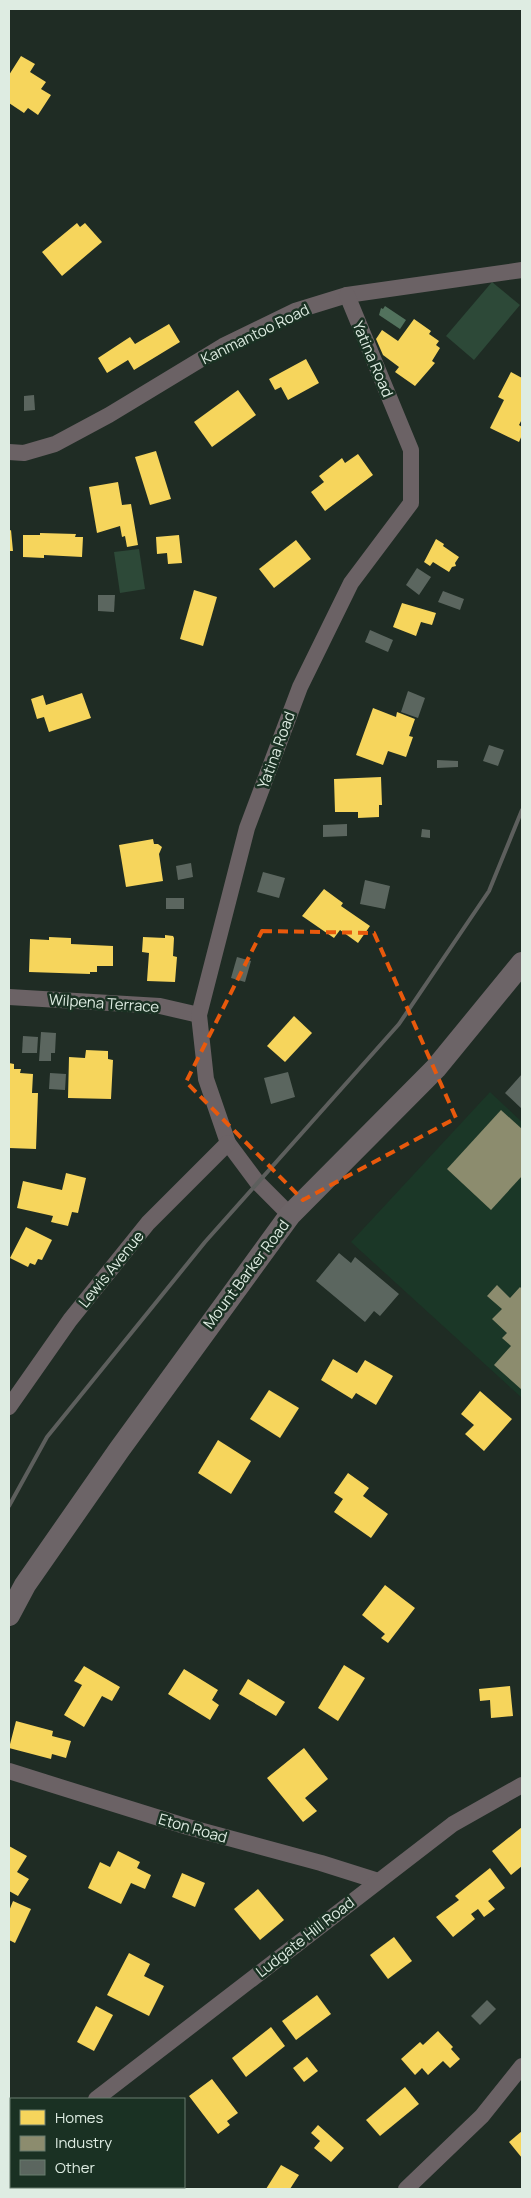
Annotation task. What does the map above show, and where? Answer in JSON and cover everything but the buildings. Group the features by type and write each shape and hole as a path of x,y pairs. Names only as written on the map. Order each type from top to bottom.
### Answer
{"main road":[{"name":"Mount Barker Road","path":"9,1616 26,1585 119,1450 200,1336 290,1216 436,1068 522,964"}],"street":[{"name":"Kanmantoo Road","path":"9,452 24,453 55,444 109,415 223,346 295,311 346,295 522,270"},
{"name":"Yatina Road","path":"290,1216 257,1182 228,1143 206,1079 199,1015 247,828 300,687 351,583 411,503 411,450 346,295"},
{"name":"Wilpena Terrace","path":"9,997 160,1006 199,1015"},
{"name":"Lewis Avenue","path":"9,1407 70,1320 148,1223 228,1143"},
{"name":"Eton Road","path":"9,1771 188,1827 321,1863 378,1881"},
{"name":"Ludgate Hill Road","path":"97,2098 453,1824 522,1785"},
{"path":"406,2189 482,2116 522,2066"}],"highlighted area":[{"path":"262,931 374,933 456,1118 303,1200 186,1082"}],"shaded area":[{"path":"492,282 520,305 474,360 446,336"},
{"path":"385,306 406,320 400,329 379,315 381,308 383,309"},
{"path":"139,549 145,589 120,593 114,552"},
{"path":"490,1092 522,1122 522,1398 351,1242"}],"railway":[{"path":"9,1506 47,1437 205,1242 399,1024 489,891 522,810"}]}
